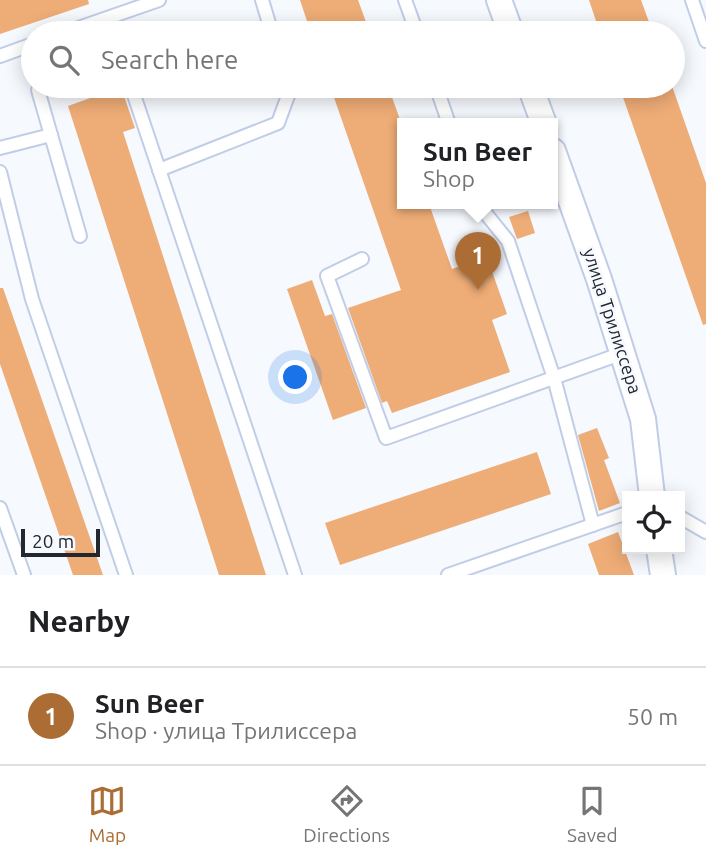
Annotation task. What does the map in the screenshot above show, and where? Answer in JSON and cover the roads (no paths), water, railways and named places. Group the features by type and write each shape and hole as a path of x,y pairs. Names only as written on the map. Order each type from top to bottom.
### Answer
{"street":[{"path":"499,0 507,21"},
{"path":"534,98 542,118"},
{"name":"улица Трилиссера","path":"558,165 643,419 651,491"},
{"path":"660,554 663,575"}],"lane":[{"path":"99,21 159,0"},
{"path":"262,0 268,21"},
{"path":"405,0 412,21"},
{"path":"692,0 706,41"},
{"path":"0,56 21,48"},
{"path":"40,98 80,236"},
{"path":"135,98 295,575"},
{"path":"159,170 278,124 287,98"},
{"path":"440,98 447,118"},
{"path":"0,148 51,135"},
{"path":"0,172 32,299 126,575"},
{"path":"482,209 508,241 554,378 593,525"},
{"path":"362,259 327,276 386,438 623,353"},
{"path":"0,508 24,575"},
{"path":"448,575 476,570 622,515"},
{"path":"685,520 706,532"}],"place":[{"name":"Sun Beer","path":"478,290"}]}
